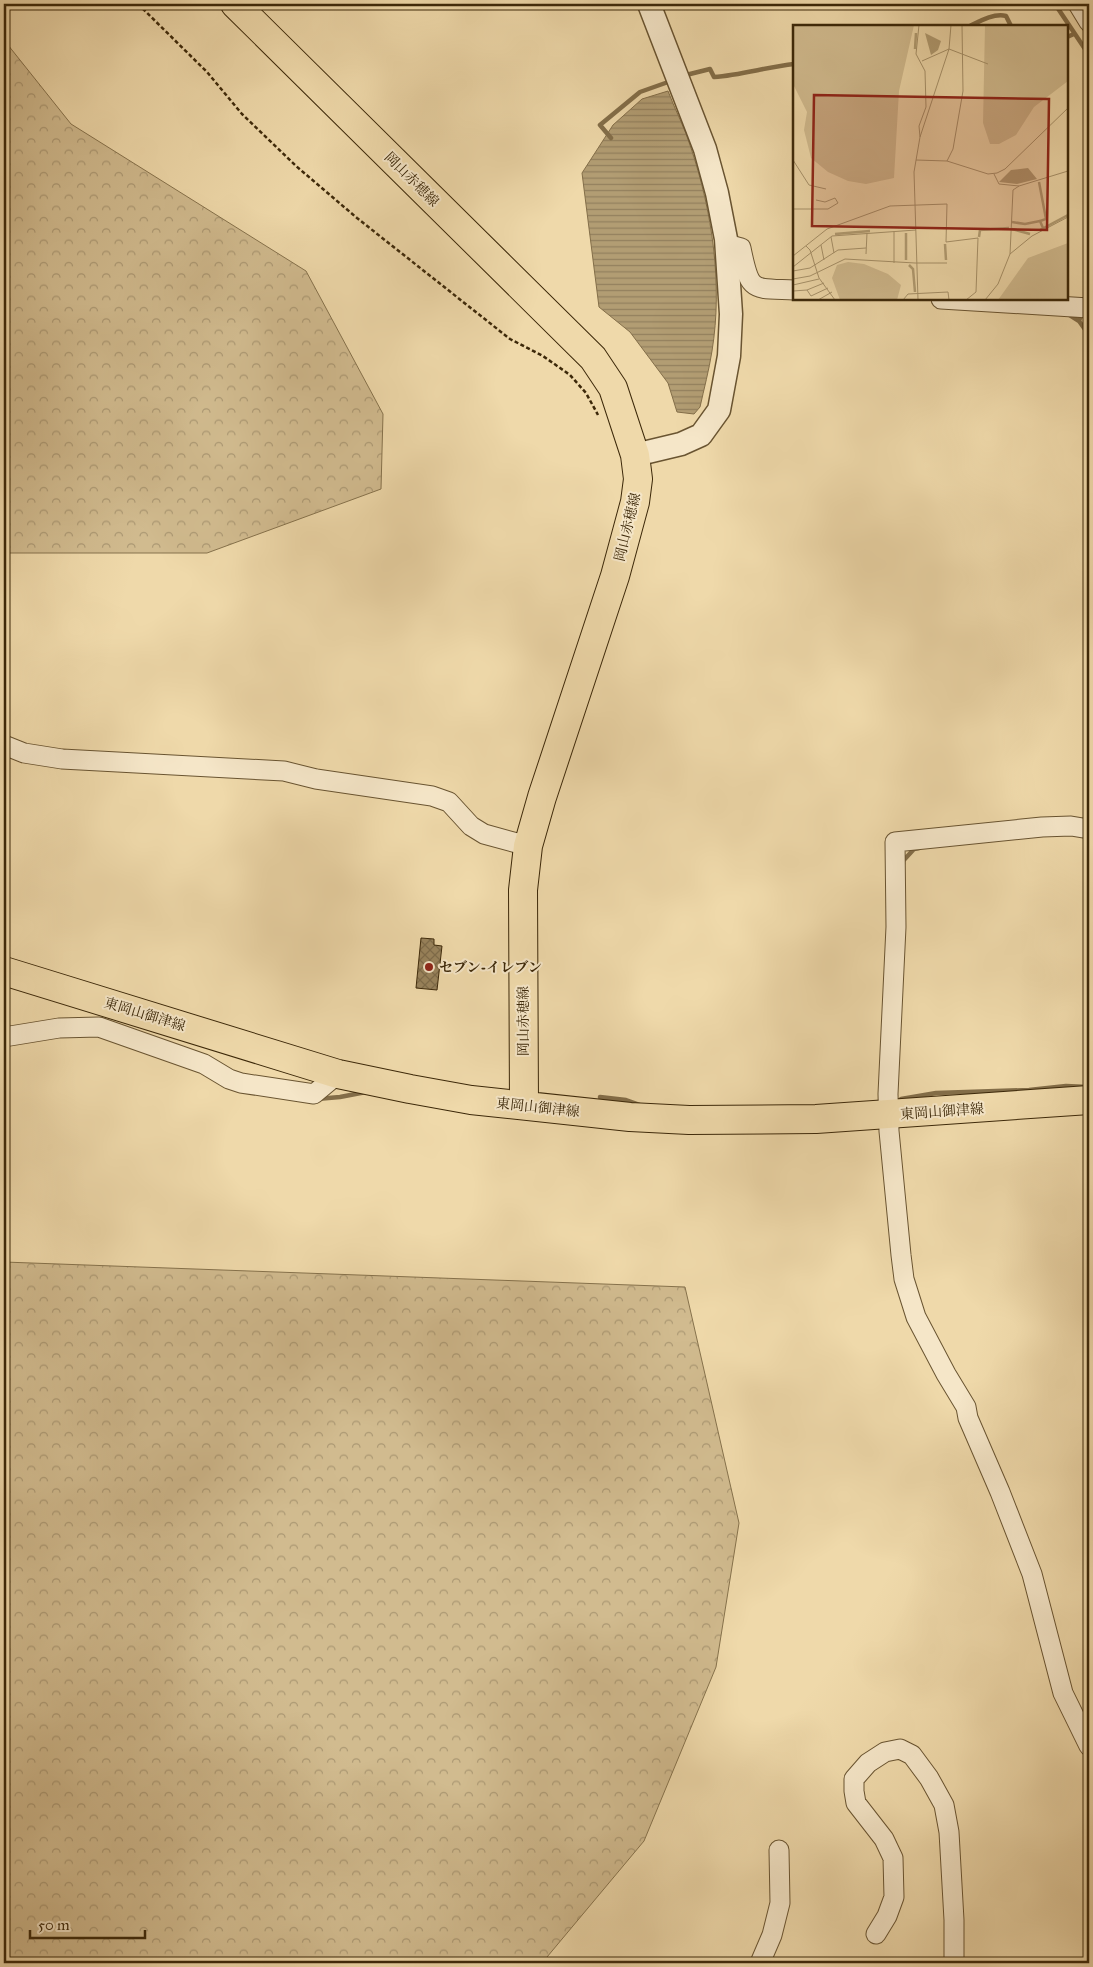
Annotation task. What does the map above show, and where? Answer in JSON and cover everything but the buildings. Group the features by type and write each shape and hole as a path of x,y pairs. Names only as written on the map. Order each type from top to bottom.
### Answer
{"main road":[{"name":"岡山赤穂線","path":"235,4 594,358 613,388 635,455 638,479 635,502 615,576 528,846 523,890 524,1105"},
{"name":"東岡山御津線","path":"4,970 338,1074 471,1100 630,1117 689,1120 816,1120 1089,1100"}],"street":[{"path":"635,455 681,444 701,435 719,410 730,356 731,314 726,244 717,193 705,149 650,4"},
{"path":"1078,4 1089,22"},
{"path":"726,244 741,248 744,267 754,286 762,289 793,290"},
{"path":"957,300 1086,308"},
{"path":"4,746 24,753 62,759 284,771 316,779 432,796 449,802 471,826 484,834 528,846"},
{"path":"1089,829 1071,826 1042,827 895,842 896,927 889,1051 889,1115 904,1279 916,1317 966,1407 968,1418 1000,1492 1032,1574 1063,1692 1089,1746"},
{"path":"4,1037 59,1028 99,1027 204,1064 229,1079 241,1083 314,1094 338,1074"},
{"path":"876,1934 887,1916 894,1898 894,1858 884,1839 856,1804 854,1779 868,1763 884,1752 900,1749 912,1754 929,1778 944,1805 949,1832 954,1920 954,1963"},
{"path":"760,1963 772,1935 780,1903 780,1850"}],"path":[{"path":"138,4 207,72 242,114 296,166 357,218 510,339 543,356 570,375 586,393 602,421"}],"green space":[{"path":"4,40 71,124 306,271 383,414 381,489 207,553 4,553"},
{"path":"4,1262 685,1287 739,1523 716,1667 644,1841 542,1963 4,1963"}],"shaded area":[{"path":"668,91 691,148 705,197 714,248 716,300 712,351 700,407 694,414 677,412 668,383 630,332 599,307 582,173 613,125 642,99"}],"waterway":[{"path":"1055,4 1089,55"},
{"path":"972,25 987,18 1001,15 1006,16 1010,25"},
{"path":"1068,37 1074,34"},
{"path":"686,75 710,69 714,77 724,76 793,64"},
{"path":"611,138 600,125 640,92 671,81"},
{"path":"1086,302 1089,291"},
{"path":"1082,312 1079,321 1089,335"},
{"path":"1068,314 1079,321"},
{"path":"903,864 903,861 914,849 919,848"},
{"path":"901,1099 936,1093 1029,1090 1066,1086 1088,1087"},
{"path":"317,1099 366,1092"},
{"path":"600,1097 626,1100 640,1105"}],"place":[{"name":"セブン-イレブン","path":"429,967"}]}
